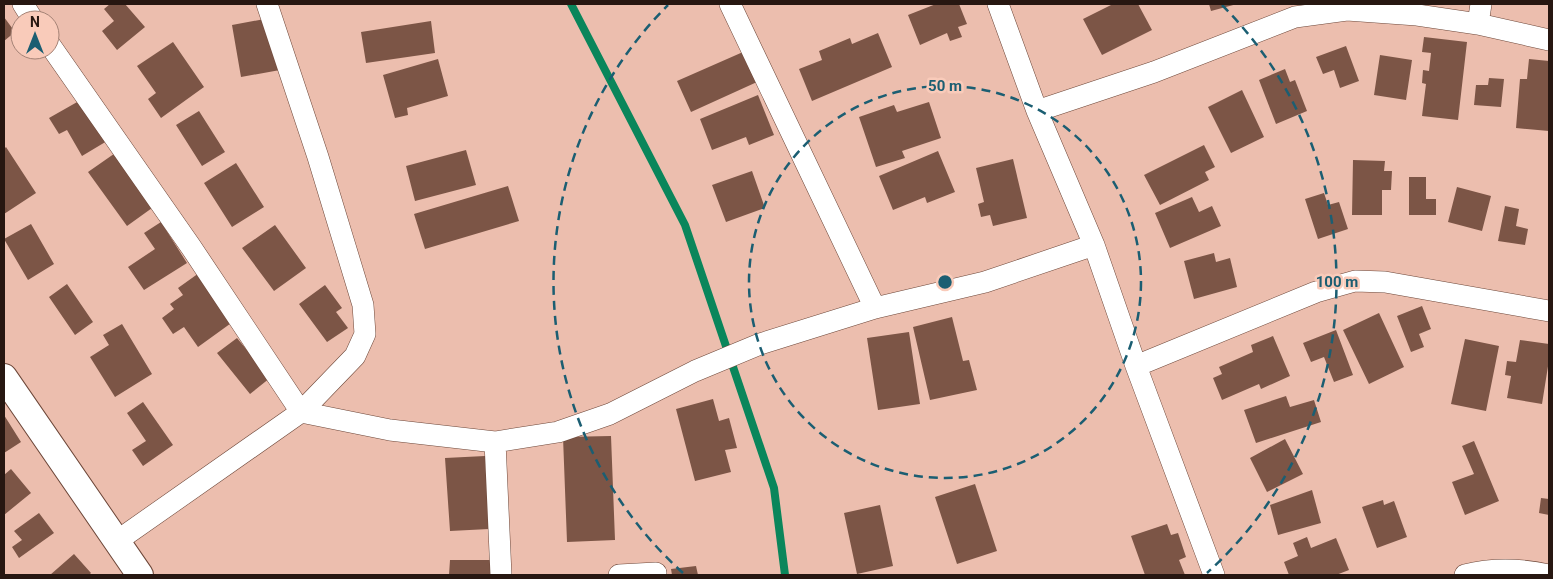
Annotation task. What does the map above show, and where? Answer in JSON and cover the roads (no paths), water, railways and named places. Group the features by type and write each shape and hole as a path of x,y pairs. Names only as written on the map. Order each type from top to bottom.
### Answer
{"street":[{"path":"117,541 300,412 355,356 365,334 363,305 318,157 266,4"},
{"path":"730,4 875,308"},
{"path":"998,4 1038,111 1094,245 1136,366 1214,575"},
{"path":"1038,111 1154,72 1292,11 1347,10 1417,15 1480,14 1549,40"},
{"path":"60,59 191,247 300,412 390,430 495,442 558,432 610,414 695,371 760,344 875,308 985,282 1094,245"},
{"path":"1136,366 1316,292 1355,281 1385,282 1549,311"},
{"path":"4,377 140,575"},
{"path":"495,442 501,575"},
{"path":"1474,574 1503,570 1536,572 1549,575"},
{"path":"619,575 656,572"}],"waterway":[{"path":"571,4 685,225 774,488 785,575"}]}
